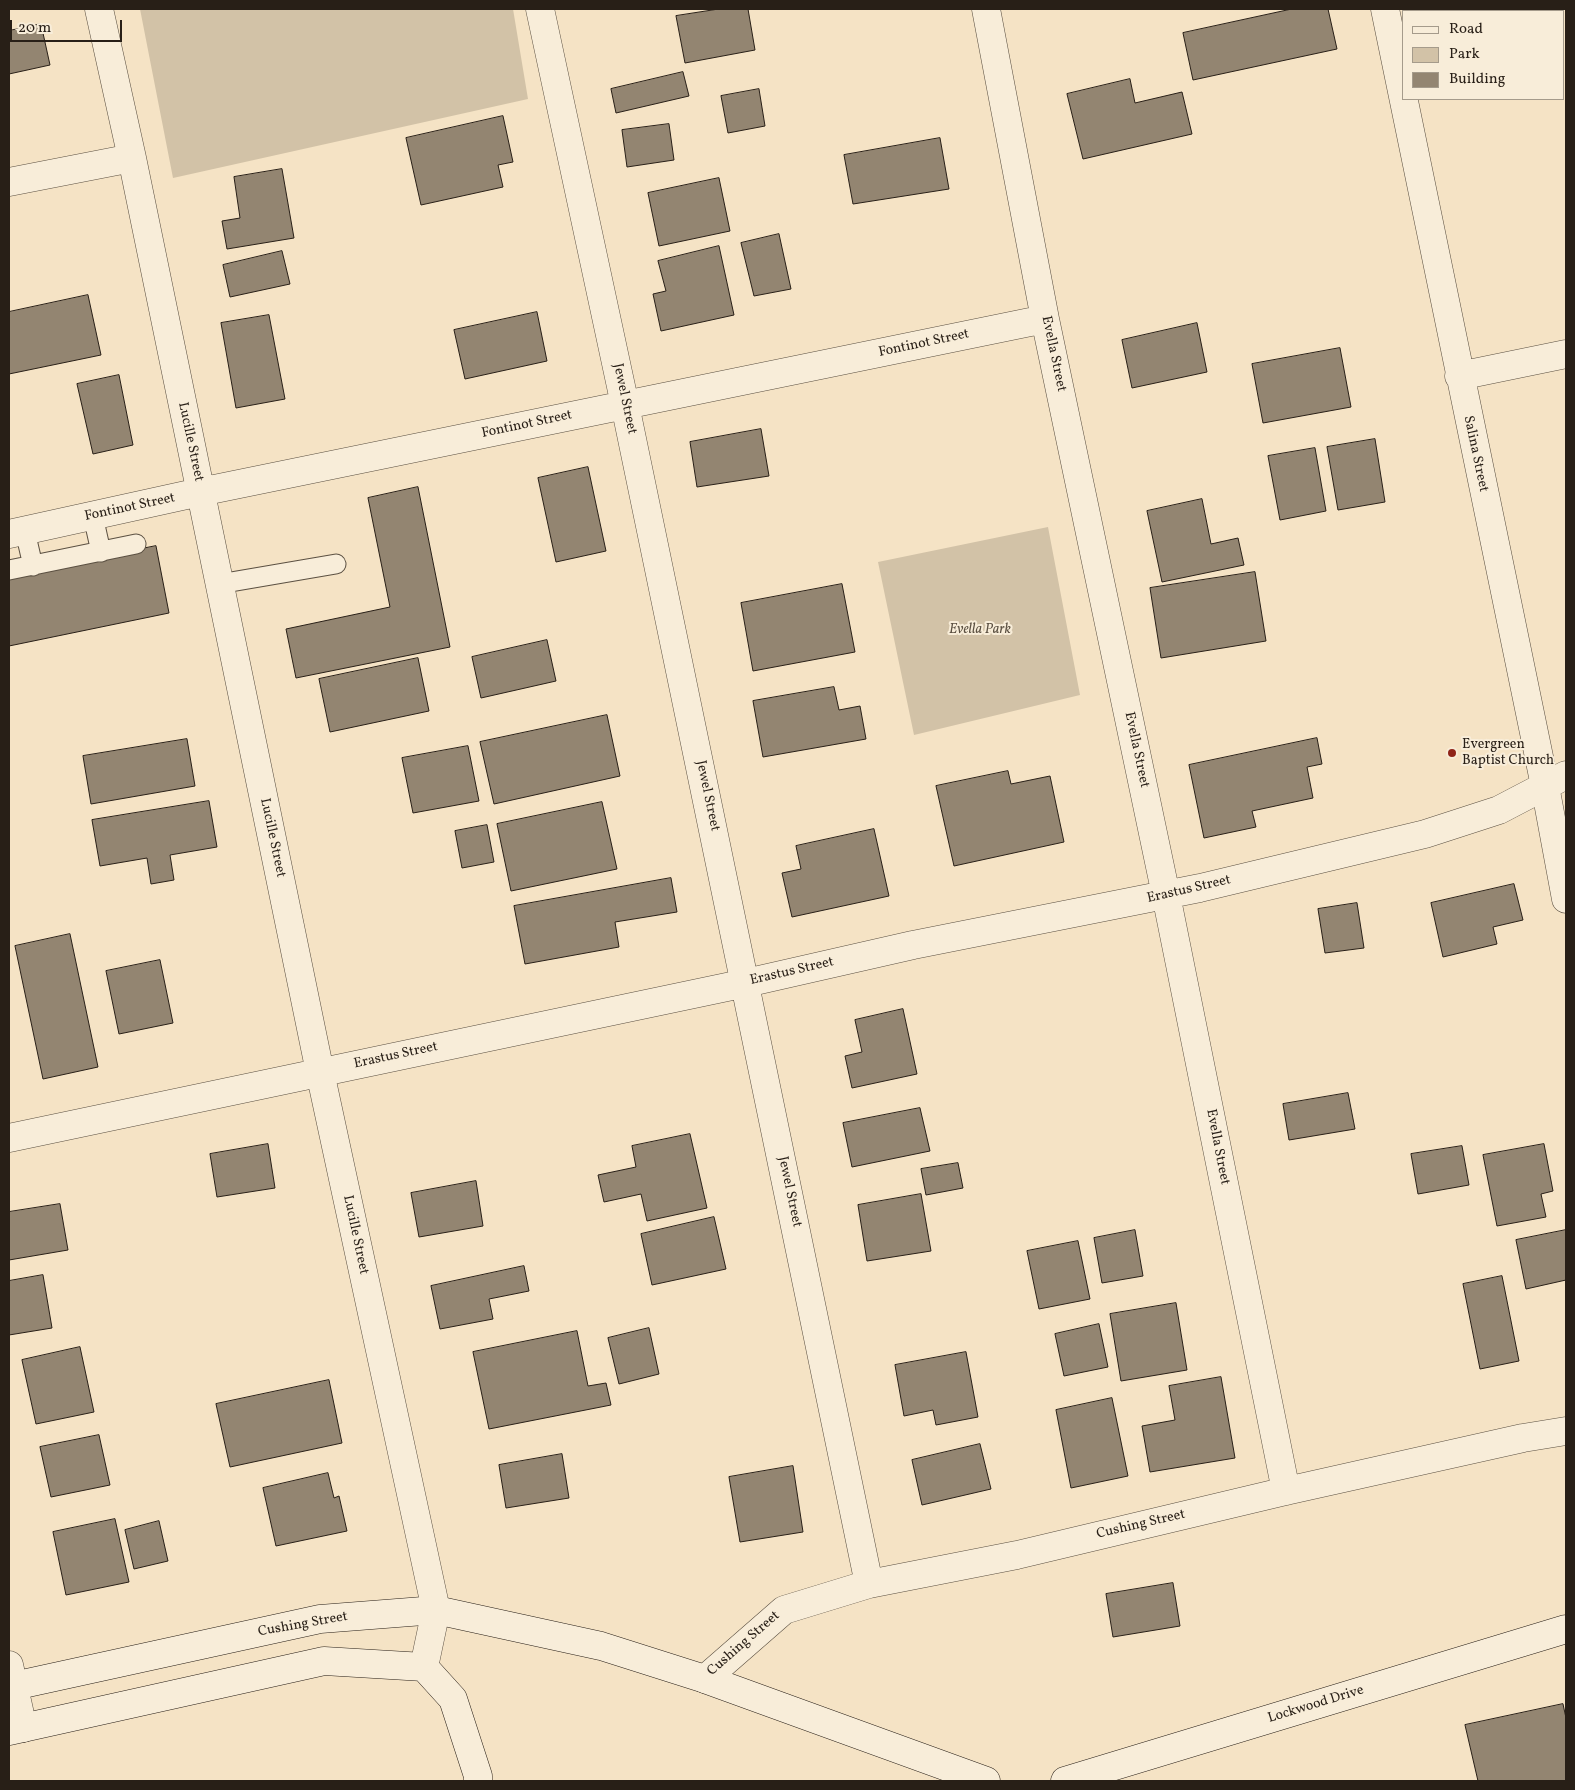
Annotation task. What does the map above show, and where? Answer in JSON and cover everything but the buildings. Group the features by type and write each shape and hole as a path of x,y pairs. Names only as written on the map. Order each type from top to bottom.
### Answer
{"street":[{"name":"Lucille Street","path":"99,9 132,158 320,1072 436,1610 424,1667"},
{"name":"Jewel Street","path":"540,9 746,983 869,1584"},
{"name":"Evella Street","path":"986,9 1046,319 1166,895 1286,1491"},
{"name":"Salina Street","path":"1385,9 1402,93"},
{"name":"Salina Street","path":"1403,100 1459,376 1556,781 1566,899"},
{"path":"9,182 132,158"},
{"name":"Fontinot Street","path":"17,533 200,492 1046,319"},
{"path":"1459,376 1566,354"},
{"name":"Erastus Street","path":"9,1138 746,983 913,945 1166,895 1425,834 1499,810 1556,781"},
{"name":"Cushing Street","path":"10,1679 320,1619 436,1610 601,1646 705,1679 784,1610 869,1584 1017,1554 1286,1491 1523,1438 1566,1431"},
{"name":"Lockwood Drive","path":"1065,1781 1566,1629"},
{"path":"10,1679 16,1730 324,1661 424,1667 453,1699 471,1751 478,1781"},
{"path":"705,1679 986,1781"}],"lane":[{"path":"93,516 102,552"},
{"path":"17,533 33,566"},
{"path":"9,570 136,544"},
{"path":"219,584 336,564"}],"green space":[{"path":"140,9 513,9 528,99 173,178"},
{"name":"Evella Park","path":"1048,527 1080,695 914,735 878,562"}],"place":[{"name":"Evergreen Baptist Church","path":"1452,753"}]}
